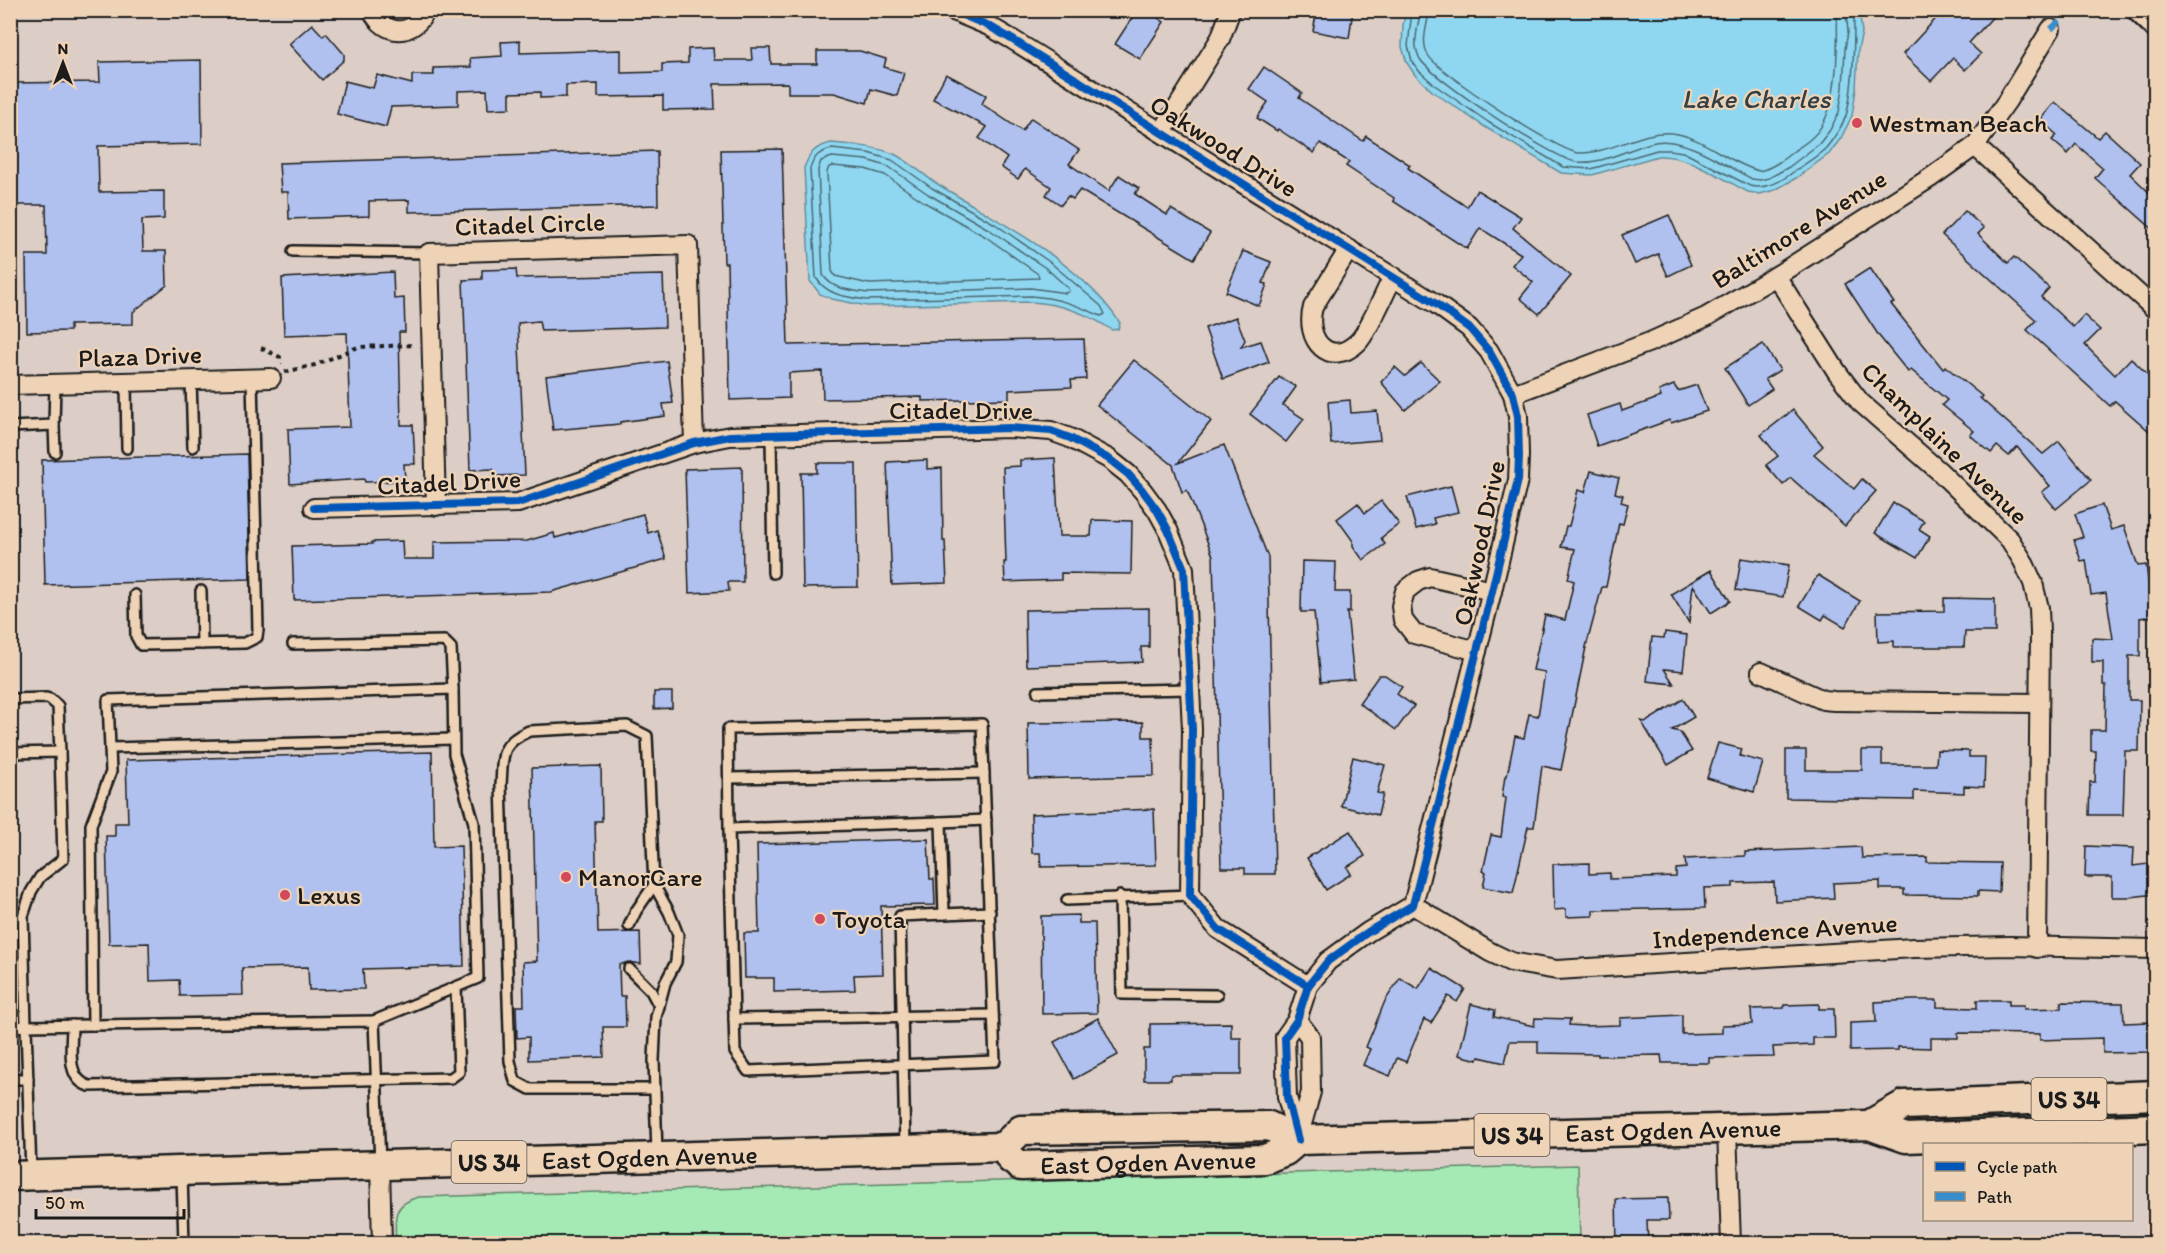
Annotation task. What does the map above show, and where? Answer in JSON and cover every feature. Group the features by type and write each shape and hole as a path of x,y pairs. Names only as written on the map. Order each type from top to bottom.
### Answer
{"main road":[{"name":"East Ogden Avenue","path":"1869,1125 1904,1105 2156,1095"},
{"name":"East Ogden Avenue","path":"18,1179 1003,1147 1011,1159 1021,1166 1265,1159 1285,1151 1298,1140 1869,1125 1906,1138 2156,1128"}],"street":[{"path":"372,10 377,21 389,30 403,30 415,26 426,10"},
{"name":"Oakwood Drive","path":"951,10 989,26 1013,40 1437,304 1469,328 1489,351 1514,394 1518,416 1518,480 1413,905"},
{"path":"1162,132 1221,39 1231,10"},
{"name":"Baltimore Avenue","path":"1514,394 1680,330 1776,276 1930,178 1974,146 2007,101 2051,29"},
{"path":"1974,146 2156,310"},
{"name":"Citadel Circle","path":"436,506 429,253 688,245 694,443"},
{"path":"1349,249 1313,308 1310,318 1311,328 1319,346 1327,351 1338,352 1349,349 1360,340 1393,276"},
{"name":"Champlaine Avenue","path":"1776,276 1836,372 1860,402 1939,471 2010,540 2024,561 2033,583 2039,608 2040,633 2037,948"},
{"name":"Plaza Drive","path":"10,385 271,378"},
{"name":"Citadel Drive","path":"314,508 518,504 694,443 730,436 1027,429 1052,431 1070,438 1109,459 1128,474 1143,491 1157,510 1184,569 1192,729 1190,895"},
{"path":"1477,651 1414,634 1402,620 1401,606 1406,591 1418,581 1430,577 1492,591"},
{"path":"1761,672 1823,700 2039,703"},
{"path":"1190,895 1218,929 1308,986"},
{"path":"1298,1140 1287,1097 1285,1037 1297,1020 1308,986 1329,961 1368,932 1413,905"},
{"name":"Independence Avenue","path":"1413,905 1510,962 1557,970 1914,948 2156,949"},
{"path":"1726,1129 1731,1244"},
{"path":"380,1166 382,1244"}],"lane":[{"path":"2129,10 2156,36"},
{"path":"292,251 429,253"},
{"path":"135,595 136,636 141,645 244,643 257,637 252,379"},
{"path":"191,381 193,447"},
{"path":"126,382 128,448"},
{"path":"55,384 55,452"},
{"path":"10,427 54,424"},
{"path":"771,435 773,573"},
{"path":"201,591 202,644"},
{"path":"10,1027 374,1021 478,978 474,823 454,754 451,648 444,641 293,644"},
{"path":"93,1025 91,825 111,772 108,700 453,689"},
{"path":"1038,692 1190,689"},
{"path":"10,699 46,699 58,706 63,859 40,877 31,892 23,915 28,1079 18,1179"},
{"path":"982,724 995,1060 904,1066 748,1071 735,1052 729,778 728,729 982,724"},
{"path":"654,1089 530,1089 515,1081 510,1060 501,785 504,750 515,737 529,731 627,726 647,736 654,885 669,912 678,935 676,962 666,983 656,1017 654,1089 657,1157"},
{"path":"111,748 453,739"},
{"path":"10,753 60,752"},
{"path":"729,778 984,773"},
{"path":"729,829 986,820"},
{"path":"941,822 944,914"},
{"path":"629,926 636,911 654,885"},
{"path":"1068,900 1120,896 1190,895"},
{"path":"1120,896 1122,994 1216,995"},
{"path":"905,1150 900,916 990,912"},
{"path":"629,969 651,991 659,1006"},
{"path":"72,1025 73,1073 78,1082 89,1086 451,1078 459,1072 456,987"},
{"path":"734,1019 993,1015"},
{"path":"374,1021 380,1166"},
{"path":"10,1079 28,1079"},
{"path":"182,1172 184,1244"}],"path":[{"path":"271,378 280,373 315,365 358,347 432,345"}],"green space":[{"path":"2155,1106 2155,1117 1898,1128 1984,1113"},
{"path":"1578,1165 1580,1243 396,1243 395,1220 399,1208 419,1197"}],"water":[{"name":"Lake Charles","path":"1407,10 1859,11 1862,32 1858,50 1852,116 1841,138 1829,154 1796,178 1775,190 1760,194 1748,192 1693,163 1670,157 1658,156 1592,175 1561,173 1485,127 1432,91 1415,75 1407,63 1402,47 1403,24"},
{"path":"831,143 855,145 894,154 936,183 1036,244 1083,280 1103,300 1120,323 1118,329 1112,330 1073,310 1042,303 867,306 832,299 820,294 810,281 804,168 814,151"}],"building":[{"path":"1137,10 1146,10 1164,22 1140,59 1115,44"},
{"path":"1317,10 1353,10 1349,38 1313,31"},
{"path":"1944,10 1999,10 1969,43 1981,54 1965,70 1953,58 1931,81 1903,54"},
{"path":"312,24 323,36 326,33 344,54 344,60 322,80 289,44"},
{"path":"520,41 520,53 621,50 621,73 662,72 662,64 688,63 688,49 713,48 714,60 752,60 751,48 770,48 771,64 817,64 817,51 860,51 886,59 884,67 904,73 897,96 871,89 867,103 834,93 788,93 788,83 714,84 715,109 663,110 663,96 598,97 598,84 566,85 566,97 540,98 540,92 510,93 510,108 488,109 487,90 458,91 458,105 391,107 386,127 337,114 345,81 373,88 377,75 412,84 412,75 434,75 433,68 471,67 470,58 502,56 501,42"},
{"path":"201,60 202,144 98,146 99,192 164,191 164,219 142,220 143,251 166,251 167,285 133,312 133,324 70,325 70,331 27,332 26,255 47,255 46,205 10,205 10,83 100,82 99,62"},
{"path":"1264,67 1302,93 1299,98 1363,141 1366,136 1410,165 1408,168 1467,207 1477,190 1521,217 1513,228 1571,276 1539,314 1520,298 1533,282 1512,265 1521,254 1480,228 1467,249 1393,201 1394,198 1346,166 1349,162 1320,143 1314,153 1257,118 1268,102 1249,89"},
{"path":"946,74 986,95 982,104 1022,131 1031,118 1079,150 1069,164 1109,191 1119,175 1139,188 1135,194 1167,215 1171,209 1210,233 1194,259 1080,190 1073,199 1068,196 1061,205 1046,195 1051,187 1025,169 1018,179 1001,167 1007,158 979,138 987,127 933,99"},
{"path":"2055,102 2098,138 2105,131 2140,163 2130,174 2156,199 2156,232 2095,178 2103,168 2076,144 2068,154 2052,140 2057,135 2040,120"},
{"path":"782,149 788,345 1084,339 1086,379 1071,380 1072,387 1009,390 1009,399 922,401 922,397 823,399 822,371 789,373 789,398 730,400 727,263 724,263 721,150"},
{"path":"657,151 658,205 409,212 409,200 369,201 369,216 289,219 288,192 281,192 279,163"},
{"path":"1965,211 1984,228 1978,234 2008,263 2014,257 2049,288 2041,297 2073,327 2084,315 2100,330 2085,345 2115,375 2131,358 2156,383 2156,437 2115,401 2110,406 2027,330 2036,320 1942,235"},
{"path":"1669,215 1691,265 1668,276 1658,254 1635,264 1622,235"},
{"path":"1243,251 1271,262 1263,283 1267,284 1259,306 1226,292"},
{"path":"1870,268 1894,303 1891,304 1943,369 1945,366 1982,396 1980,398 2043,454 2059,441 2091,480 2056,509 2042,492 2050,486 2017,447 2009,456 1997,446 1991,453 1970,435 1974,431 1942,405 1947,400 1911,370 1908,372 1879,336 1845,284"},
{"path":"516,269 517,278 663,275 665,327 541,331 539,321 518,323 525,475 493,476 493,469 470,470 463,280 482,279 482,270"},
{"path":"393,272 394,299 404,298 405,332 399,332 401,425 413,425 415,464 404,464 405,481 365,482 364,479 290,484 288,429 350,427 347,333 284,335 282,278"},
{"path":"1236,317 1245,340 1241,347 1261,341 1269,362 1223,379 1205,328"},
{"path":"1763,344 1780,370 1765,379 1772,389 1748,405 1725,368"},
{"path":"1134,360 1211,421 1178,463 1224,445 1268,557 1275,874 1245,874 1245,868 1221,868 1213,556 1187,490 1182,492 1173,465 1097,405"},
{"path":"667,361 673,403 663,404 665,416 620,422 620,424 553,430 546,376"},
{"path":"1421,363 1440,381 1405,410 1381,382 1395,367 1405,376"},
{"path":"1279,377 1296,387 1283,405 1304,419 1286,442 1250,414"},
{"path":"1674,385 1678,391 1697,385 1707,411 1671,423 1670,420 1597,446 1587,415 1620,404 1622,411 1661,397 1659,391"},
{"path":"1350,400 1351,413 1377,411 1380,440 1331,444 1328,402"},
{"path":"1793,410 1823,446 1814,454 1854,489 1862,479 1876,491 1845,526 1791,478 1783,485 1766,465 1778,456 1761,435"},
{"path":"247,454 250,579 45,585 42,460"},
{"path":"1055,458 1059,536 1091,536 1092,520 1132,521 1131,574 1061,573 1061,580 1005,582 1003,467 1020,466 1020,460"},
{"path":"927,460 927,469 942,468 943,541 945,541 947,583 892,585 887,462"},
{"path":"817,463 856,463 858,587 803,588 801,473 817,473"},
{"path":"742,467 743,582 728,582 729,591 689,593 685,469"},
{"path":"1591,471 1619,478 1615,493 1623,495 1621,502 1628,504 1623,524 1619,523 1606,587 1602,587 1586,647 1561,770 1542,766 1534,827 1528,827 1513,893 1483,887 1486,872 1483,871 1491,835 1501,837 1506,798 1502,797 1515,736 1524,738 1529,714 1538,716 1545,672 1533,670 1545,615 1565,620 1574,581 1568,579 1575,549 1561,547 1578,490 1585,492"},
{"path":"1451,486 1458,512 1433,518 1435,524 1416,529 1407,497"},
{"path":"1381,501 1399,524 1381,538 1385,544 1363,560 1337,519 1358,503 1365,513"},
{"path":"1893,503 1924,521 1919,529 1930,536 1917,558 1875,533"},
{"path":"2102,505 2111,530 2124,526 2138,566 2146,565 2153,616 2140,618 2140,656 2129,656 2129,700 2140,700 2139,751 2125,751 2123,815 2089,815 2090,782 2095,782 2096,751 2091,751 2091,730 2105,730 2106,685 2103,685 2103,662 2092,662 2092,638 2113,639 2106,593 2091,595 2086,560 2081,561 2074,540 2083,537 2075,514"},
{"path":"643,514 648,533 657,530 666,559 551,592 294,600 292,546 402,541 403,559 434,559 434,542 527,541 554,533 555,538"},
{"path":"1741,558 1789,565 1783,597 1736,590"},
{"path":"1302,561 1336,562 1335,592 1350,592 1350,612 1347,612 1354,679 1321,682 1314,612 1301,612"},
{"path":"1711,570 1730,601 1711,613 1693,585 1689,623 1671,594"},
{"path":"1818,575 1860,601 1845,627 1825,615 1822,620 1799,606"},
{"path":"1944,598 1995,599 1995,632 1965,632 1964,647 1894,647 1894,641 1878,642 1877,612 1944,611"},
{"path":"1149,608 1149,647 1141,647 1142,662 1026,666 1025,610"},
{"path":"1665,632 1687,635 1683,671 1664,669 1674,684 1647,681 1652,637 1664,638"},
{"path":"1379,675 1385,675 1402,687 1397,694 1414,706 1396,730 1359,703"},
{"path":"654,692 672,692 672,708 654,709"},
{"path":"1683,699 1694,717 1672,730 1680,732 1692,751 1668,765 1641,721 1646,722"},
{"path":"1143,722 1143,737 1153,737 1154,776 1029,779 1028,723"},
{"path":"1718,743 1742,749 1740,756 1763,762 1754,792 1707,778"},
{"path":"1786,750 1806,750 1806,770 1862,770 1862,750 1882,750 1882,765 1936,765 1937,750 1969,751 1969,757 1985,757 1984,787 1964,786 1964,793 1914,791 1914,800 1786,798"},
{"name":"Lexus","path":"432,752 434,847 461,846 464,966 363,969 364,989 309,990 308,967 242,968 243,995 180,996 179,980 150,981 149,943 109,944 106,836 115,836 115,823 128,823 126,760"},
{"path":"1353,757 1385,765 1377,793 1383,794 1378,815 1341,806"},
{"name":"ManorCare","path":"601,766 602,821 595,821 598,933 640,932 641,964 628,962 619,965 620,996 625,996 626,1027 603,1027 604,1057 529,1060 529,1037 517,1038 516,1006 524,1006 523,962 537,961 532,768"},
{"path":"1154,809 1156,865 1041,867 1040,853 1032,853 1031,814"},
{"path":"1350,831 1365,856 1347,867 1351,874 1326,890 1307,858"},
{"name":"Toyota","path":"928,839 930,879 934,879 935,905 881,906 883,974 854,975 855,990 774,992 774,978 745,978 744,933 759,933 757,844"},
{"path":"2086,846 2134,848 2133,866 2156,863 2156,894 2112,897 2112,877 2085,877"},
{"path":"1861,847 1862,858 1927,857 1927,862 2000,863 1999,892 1978,891 1978,896 1904,895 1904,889 1880,889 1880,881 1833,883 1834,898 1775,901 1774,882 1733,883 1733,887 1704,888 1705,908 1593,910 1593,916 1566,917 1566,909 1554,910 1553,864 1589,863 1589,874 1610,873 1610,879 1676,877 1676,869 1686,868 1685,859 1745,856 1745,852"},
{"path":"1079,915 1079,923 1095,923 1097,1013 1042,1014 1041,916"},
{"path":"1431,968 1465,989 1457,1002 1448,996 1431,1023 1424,1019 1406,1062 1397,1058 1390,1076 1363,1065 1370,1049 1366,1047 1385,1001 1400,978 1418,989"},
{"path":"1937,1000 1937,1007 1977,1008 1977,1000 2009,1000 2009,1005 2024,1005 2024,1009 2061,1008 2061,1002 2123,1003 2124,1023 2151,1022 2152,1052 2103,1053 2103,1038 2040,1040 2040,1034 1958,1033 1958,1038 1931,1038 1931,1048 1898,1047 1898,1050 1850,1051 1850,1023 1876,1022 1875,1002"},
{"path":"1471,1004 1495,1010 1494,1017 1534,1026 1535,1018 1570,1019 1569,1025 1584,1026 1620,1025 1620,1018 1682,1015 1682,1034 1722,1033 1722,1025 1752,1024 1751,1009 1819,1004 1819,1009 1834,1009 1835,1038 1813,1038 1813,1045 1773,1047 1774,1057 1709,1058 1709,1063 1662,1063 1661,1055 1598,1056 1598,1054 1538,1053 1538,1041 1510,1041 1505,1063 1459,1055"},
{"path":"1098,1018 1118,1055 1074,1079 1054,1042"},
{"path":"1231,1023 1231,1038 1241,1038 1241,1075 1171,1075 1171,1080 1144,1080 1144,1049 1150,1049 1150,1024"},
{"path":"1668,1198 1669,1220 1647,1220 1648,1244 1617,1244 1616,1199"}],"marked path":[{"path":"2051,29 2072,10"},
{"path":"1318,1238 1348,1244"}],"cycle path":[{"path":"951,10 989,26 1013,40 1436,304 1469,328 1489,351 1513,394 1518,416 1518,480 1413,905 1368,932 1328,961 1308,986 1297,1020 1285,1037 1287,1097 1298,1140"},
{"path":"314,508 518,503 694,443 730,436 1010,428 1051,431 1070,438 1109,459 1128,474 1143,491 1168,530 1184,569 1192,729 1190,895 1218,929 1308,986"}],"place":[{"name":"Westman Beach","path":"1857,123"},
{"name":"ManorCare","path":"566,877"},
{"name":"Lexus","path":"285,895"},
{"name":"Toyota","path":"820,919"}]}
